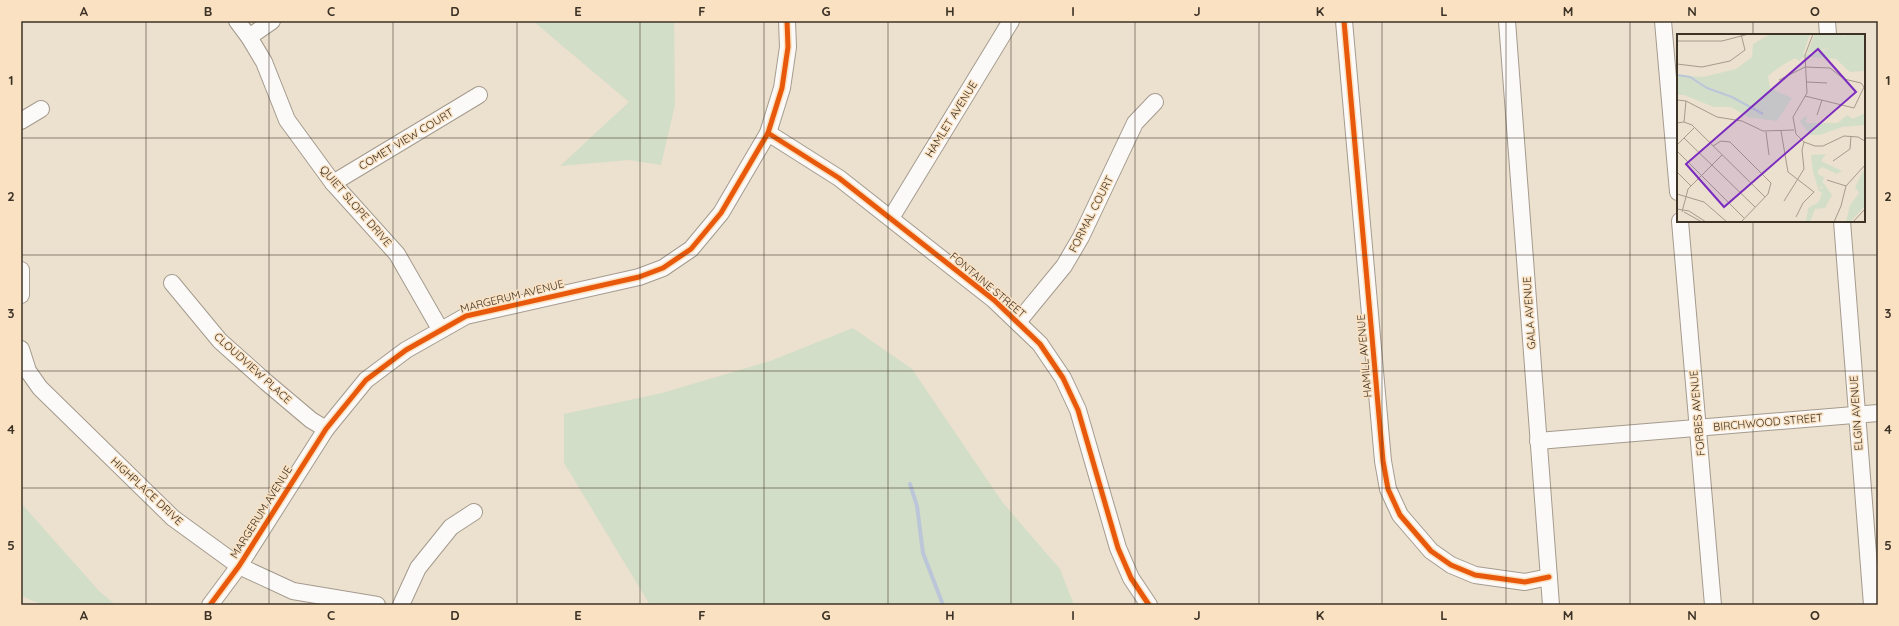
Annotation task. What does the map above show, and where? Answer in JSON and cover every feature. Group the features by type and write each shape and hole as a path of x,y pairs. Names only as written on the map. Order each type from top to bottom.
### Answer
{"street":[{"name":"QUIET SLOPE DRIVE","path":"237,21 250,36 264,62 287,120 333,182 397,254 440,329"},
{"path":"250,36 272,21"},
{"name":"MARGERUM AVENUE","path":"210,605 239,566 326,429 366,380 406,350 440,329 466,316 639,277 663,268 691,249 721,213 768,133 782,88 788,47 787,21"},
{"name":"HAMLET AVENUE","path":"890,218 1011,21"},
{"name":"HAMILL AVENUE","path":"1344,21 1383,461 1388,489 1400,515 1431,551 1451,565 1476,575 1525,582 1549,577"},
{"name":"GALA AVENUE","path":"1507,21 1551,605"},
{"path":"1663,21 1677,181"},
{"path":"1827,21 1828,34"},
{"name":"COMET VIEW COURT","path":"333,182 479,95"},
{"name":"FORMAL COURT","path":"1018,322 1064,266 1081,237 1135,123 1155,102"},
{"path":"21,121 41,109"},
{"name":"FONTAINE STREET","path":"768,133 839,178 994,300 1040,344 1063,378 1078,410 1118,548 1131,578 1149,605"},
{"name":"FORBES AVENUE","path":"1680,222 1713,605"},
{"name":"ELGIN AVENUE","path":"1842,222 1872,605"},
{"path":"21,270 21,295"},
{"name":"CLOUDVIEW PLACE","path":"172,283 220,341 311,420 326,429"},
{"name":"HIGHPLACE DRIVE","path":"21,349 28,371 40,388 173,518 239,566 293,591 377,605"},
{"name":"BIRCHWOOD STREET","path":"1538,441 1878,413"},
{"path":"401,605 418,568 451,527 474,512"}],"green space":[{"path":"533,21 674,21 675,105 661,165 629,160 560,166 629,102"},
{"path":"853,328 912,369 1003,503 1060,569 1074,605 650,605 564,463 564,414 662,393 770,361"},
{"path":"21,503 100,592 116,605 44,605 21,596"}],"waterway":[{"path":"910,484 917,506 923,553 943,605"}],"cycle path":[{"path":"210,605 239,566 326,429 366,380 406,350 466,316 639,277 663,268 691,249 721,213 768,133 782,88 788,47 787,21"},
{"path":"1344,21 1383,461 1388,489 1400,515 1431,551 1451,565 1475,575 1525,582 1549,577"},
{"path":"768,133 839,178 994,300 1040,344 1063,378 1078,410 1118,548 1131,578 1149,605"}]}
